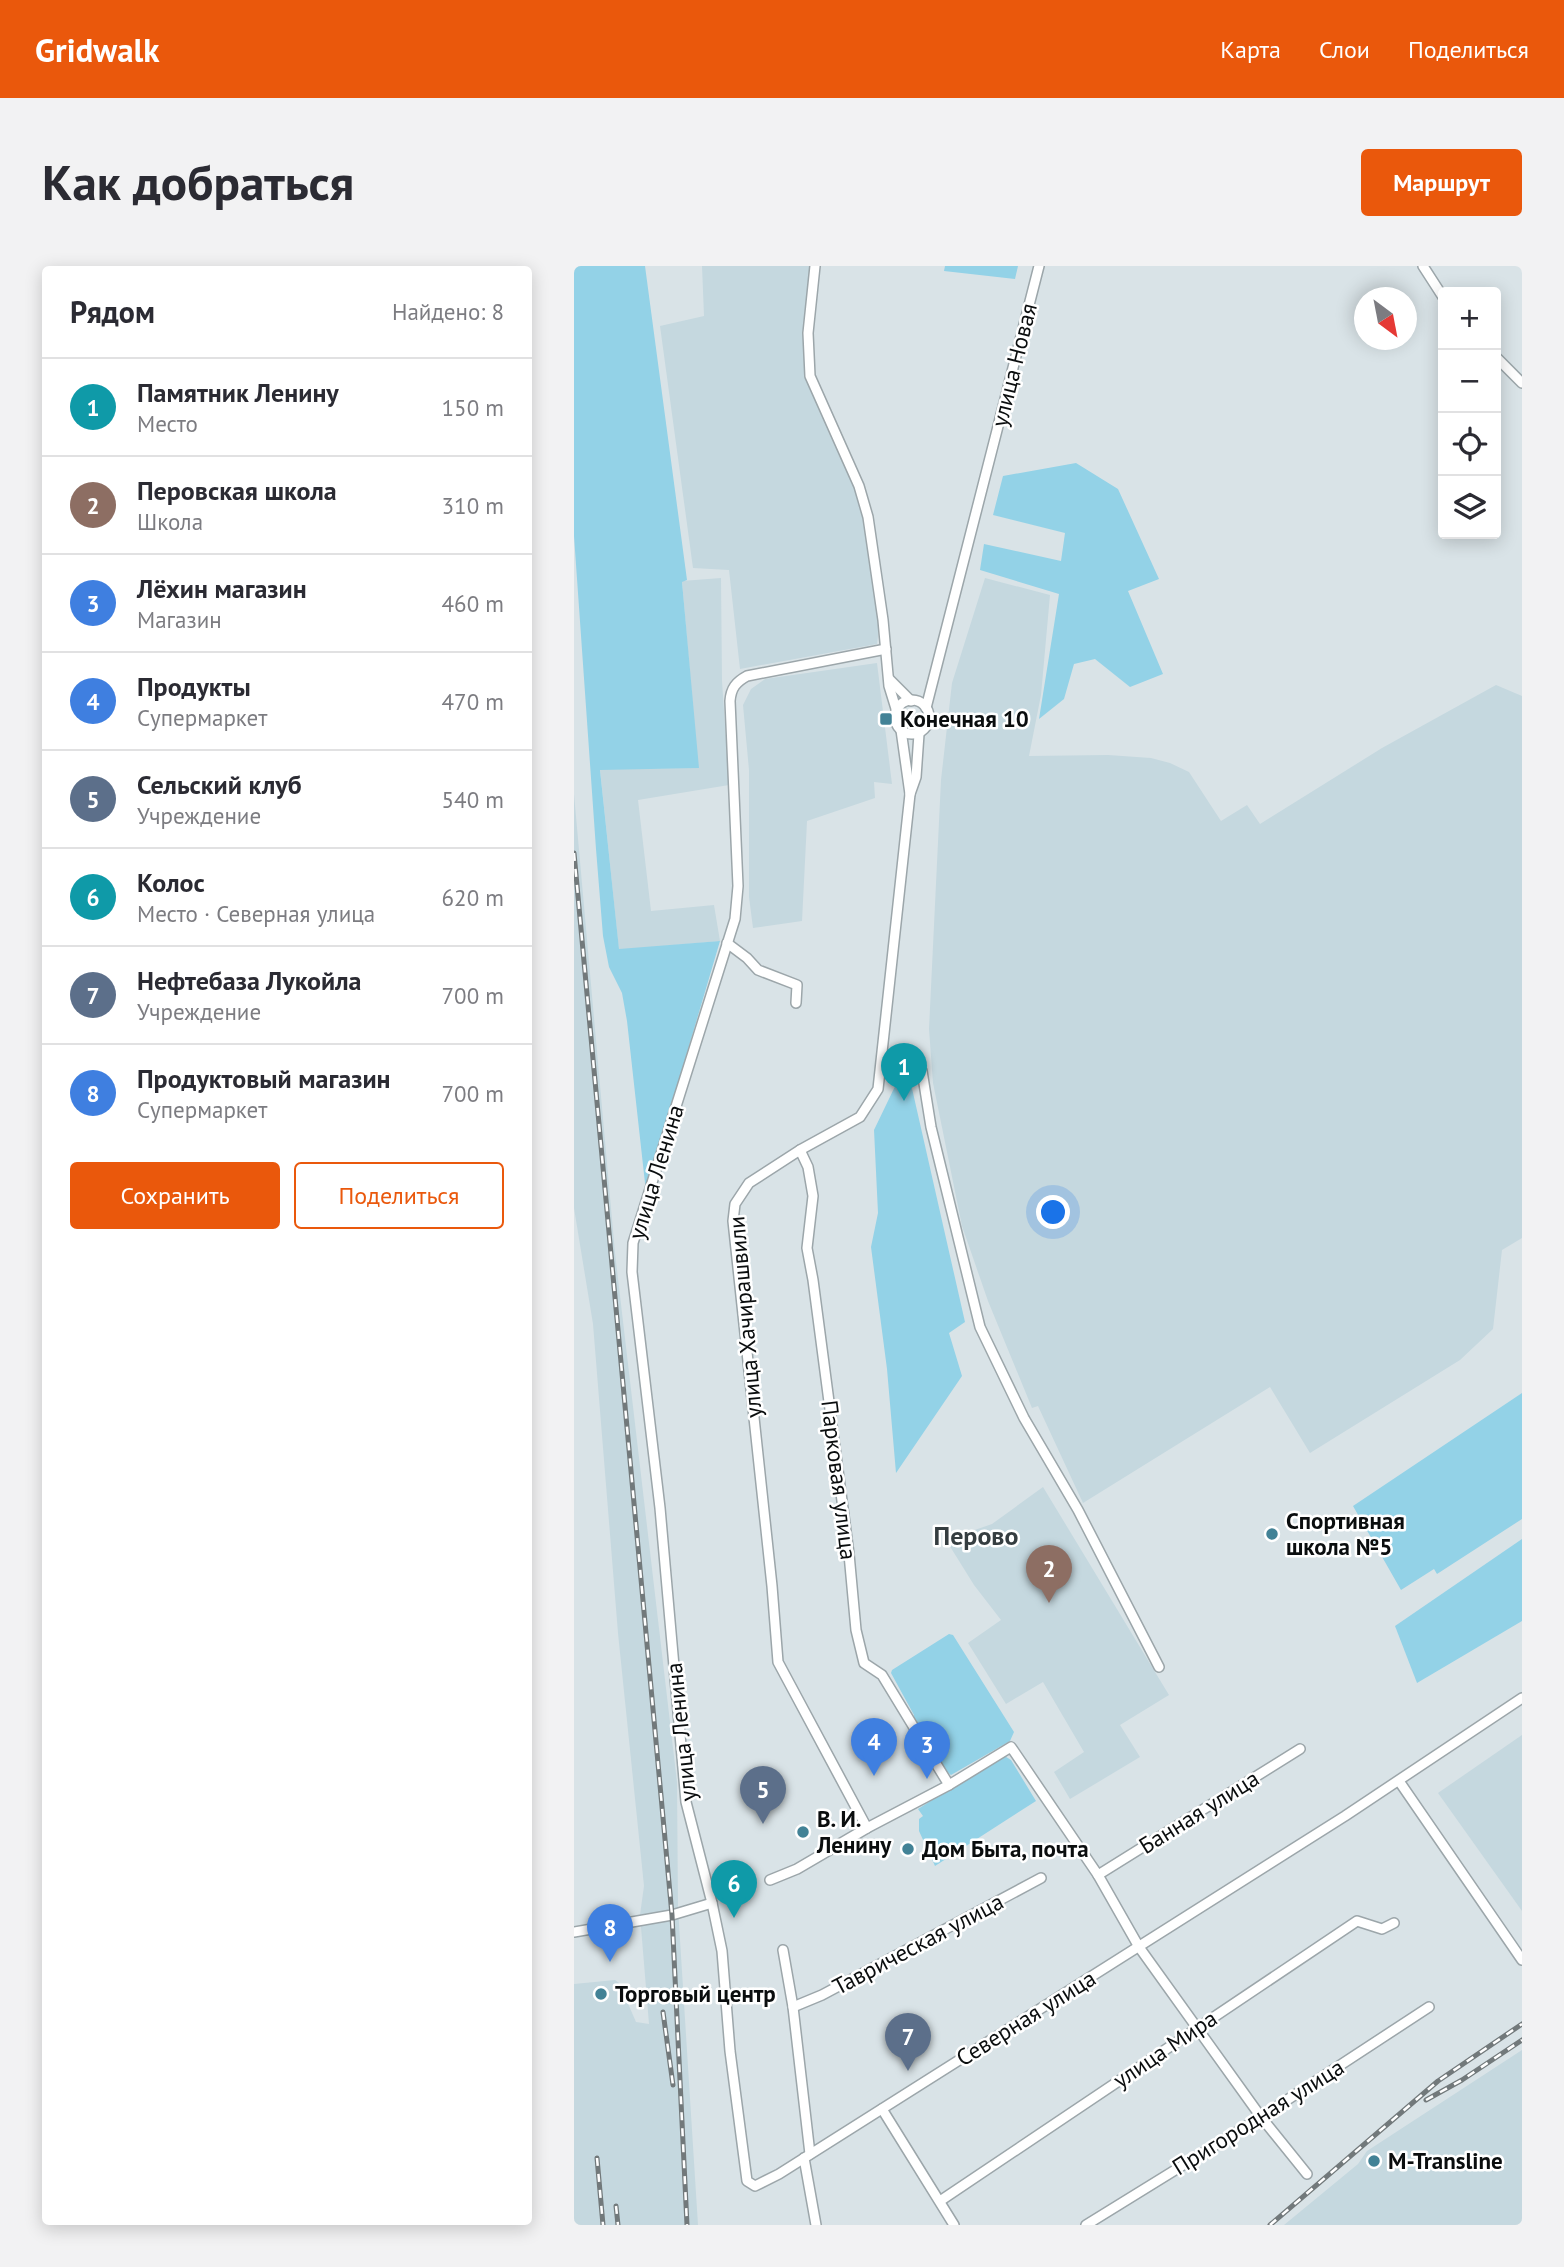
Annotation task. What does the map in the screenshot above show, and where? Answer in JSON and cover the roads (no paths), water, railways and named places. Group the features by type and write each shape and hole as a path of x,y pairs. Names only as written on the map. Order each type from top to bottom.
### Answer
{"street":[{"path":"815,266 808,333 810,376 859,486 868,517 889,679 897,712 896,721 901,730 910,794"},
{"name":"улица Новая","path":"926,708 1039,266"},
{"path":"1423,266 1438,290"},
{"path":"1501,362 1522,383"},
{"name":"улица Ленина","path":"712,1903 686,1802 660,1508 632,1272 633,1243 735,919 738,886 730,701 732,689 747,676 886,649"},
{"path":"889,679 926,708 929,721 919,734 901,730"},
{"path":"897,712 901,706 914,701 931,687"},
{"name":"улица Хачирашвили","path":"867,1828 778,1662 733,1221 735,1204 749,1183 800,1150 860,1117 878,1088 919,734"},
{"path":"727,943 758,970 797,985 796,1003"},
{"path":"882,1063 911,1060 918,1063 922,1071 931,1127 981,1327 1024,1418 1078,1510 1159,1667"},
{"name":"Парковая улица","path":"800,1150 808,1167 813,1196 807,1248 847,1541 856,1630 864,1663 882,1675 949,1785"},
{"name":"Северная улица","path":"712,1903 722,1951 730,2051 747,2181 755,2186 1139,1947 1399,1781 1522,1698"},
{"path":"769,1880 797,1869 949,1785 1011,1747 1098,1875 1139,1947 1261,2117 1307,2174"},
{"name":"Банная улица","path":"1098,1875 1300,1749"},
{"path":"1399,1781 1522,1960"},
{"name":"Таврическая улица","path":"793,2007 822,1995 1041,1878"},
{"path":"574,1932 672,1915 712,1903"},
{"name":"улица Мира","path":"940,2201 1357,1921 1382,1929 1394,1923"},
{"path":"783,1950 793,2007 816,2225"},
{"name":"Пригородная улица","path":"1086,2225 1261,2117 1429,2007"},
{"path":"882,2109 954,2225"}],"railway":[{"path":"574,853 672,1915 687,2225"},
{"path":"663,2012 673,2085"},
{"path":"1270,2225 1438,2081 1522,2024"},
{"path":"1426,2100 1462,2080 1522,2040"},
{"path":"597,2158 603,2225"},
{"path":"616,2206 618,2225"}],"place":[{"name":"Конечная 10","path":"886,719"},
{"name":"Памятник Ленину","path":"904,1101"},
{"name":"Спортивная школа №5","path":"1272,1534"},
{"name":"Перовская школа","path":"1049,1603"},
{"name":"Продукты","path":"874,1776"},
{"name":"Лёхин магазин","path":"927,1779"},
{"name":"Сельский клуб","path":"763,1824"},
{"name":"В. И. Ленину","path":"803,1832"},
{"name":"Дом Быта, почта","path":"908,1849"},
{"name":"Колос","path":"734,1918"},
{"name":"Продуктовый магазин","path":"610,1962"},
{"name":"Торговый центр","path":"601,1994"},
{"name":"Нефтебаза Лукойла","path":"908,2071"},
{"name":"M-Transline","path":"1374,2161"}],"district":[{"name":"Перово","path":"976,1536"}]}
